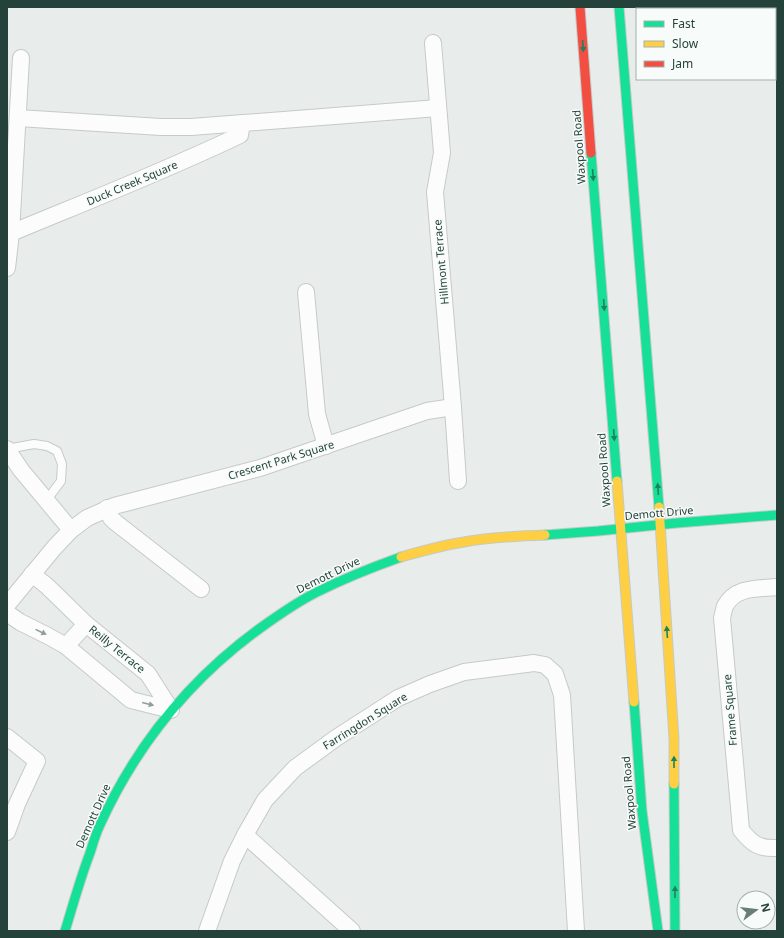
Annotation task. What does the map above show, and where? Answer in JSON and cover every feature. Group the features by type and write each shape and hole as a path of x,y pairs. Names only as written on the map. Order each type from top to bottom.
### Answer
{"street":[{"name":"Waxpool Road","path":"580,7 642,811 658,931"},
{"path":"619,7 660,525 674,739 675,931"},
{"name":"Hillmont Terrace","path":"433,43 442,153 436,192 458,481"},
{"path":"7,268 21,58"},
{"path":"18,118 184,127 438,108"},
{"name":"Duck Creek Square","path":"9,232 205,152 240,135 242,123"},
{"path":"306,292 317,414 326,446"},
{"name":"Crescent Park Square","path":"7,605 54,548 71,530 87,518 107,508 260,468 427,411 453,407"},
{"path":"7,449 20,470 71,530"},
{"path":"107,508 111,518 115,522 201,589"},
{"name":"Demott Drive","path":"65,931 82,873 100,825 122,780 145,744 171,710 204,674 242,640 269,620 312,594 350,575 397,558 446,545 488,538 588,532 777,516"},
{"name":"Reilly Terrace","path":"32,574 47,586 86,624 148,674 171,710"},
{"name":"Frame Square","path":"777,587 744,590 733,596 725,606 722,618 741,830 749,840 760,846 777,848"},
{"path":"7,613 20,622 66,646 132,700 171,710"},
{"name":"Reilly Terrace","path":"66,646 86,624"},
{"name":"Farringdon Square","path":"206,931 232,861 245,835 265,800 295,768 336,738 398,698 430,684 464,672 534,664 545,665 555,674 562,695 576,931"},
{"path":"7,737 37,761 17,804 7,832"},
{"path":"245,835 352,931"}],"lane":[{"path":"7,449 34,444 47,446 57,451 62,464 61,481 46,501"}],"traffic: fast":[{"path":"619,7 659,507"},
{"path":"591,153 617,481"},
{"path":"545,535 777,515"},
{"path":"65,931 96,834 113,798 147,743 187,693 233,649 280,614 317,592 338,582 401,557"},
{"path":"634,702 642,811 658,931"},
{"path":"674,784 675,931"}],"traffic: slow":[{"path":"617,481 634,702"},
{"path":"659,507 674,739 674,784"},
{"path":"401,557 440,546 474,540 545,535"}],"traffic: jam":[{"path":"580,7 591,153"}]}
